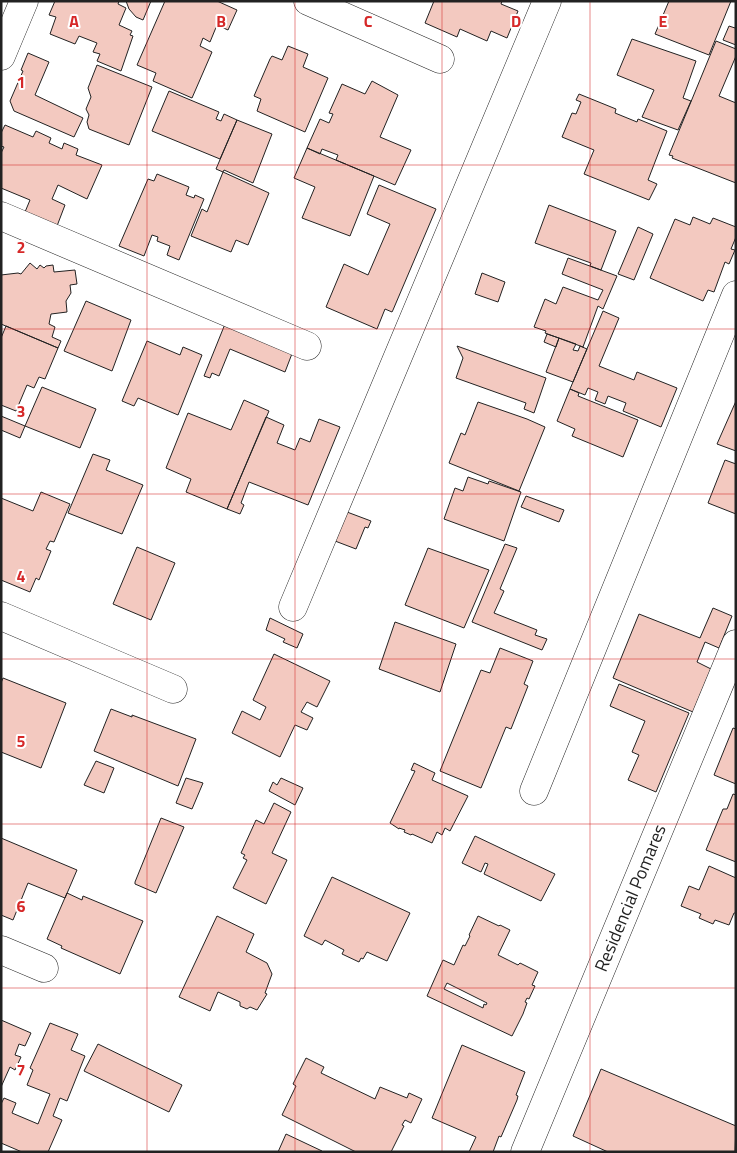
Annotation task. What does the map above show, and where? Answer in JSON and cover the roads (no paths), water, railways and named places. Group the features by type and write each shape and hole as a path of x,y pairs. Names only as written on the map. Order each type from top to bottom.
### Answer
{"street":[{"path":"1,56 24,1"},
{"path":"308,1 440,59"},
{"path":"293,607 548,1"},
{"path":"1,216 307,346"},
{"path":"534,791 736,295"},
{"path":"1,616 173,689"},
{"name":"Residencial Pomares","path":"525,1152 736,644"},
{"path":"1,950 44,968"}]}
